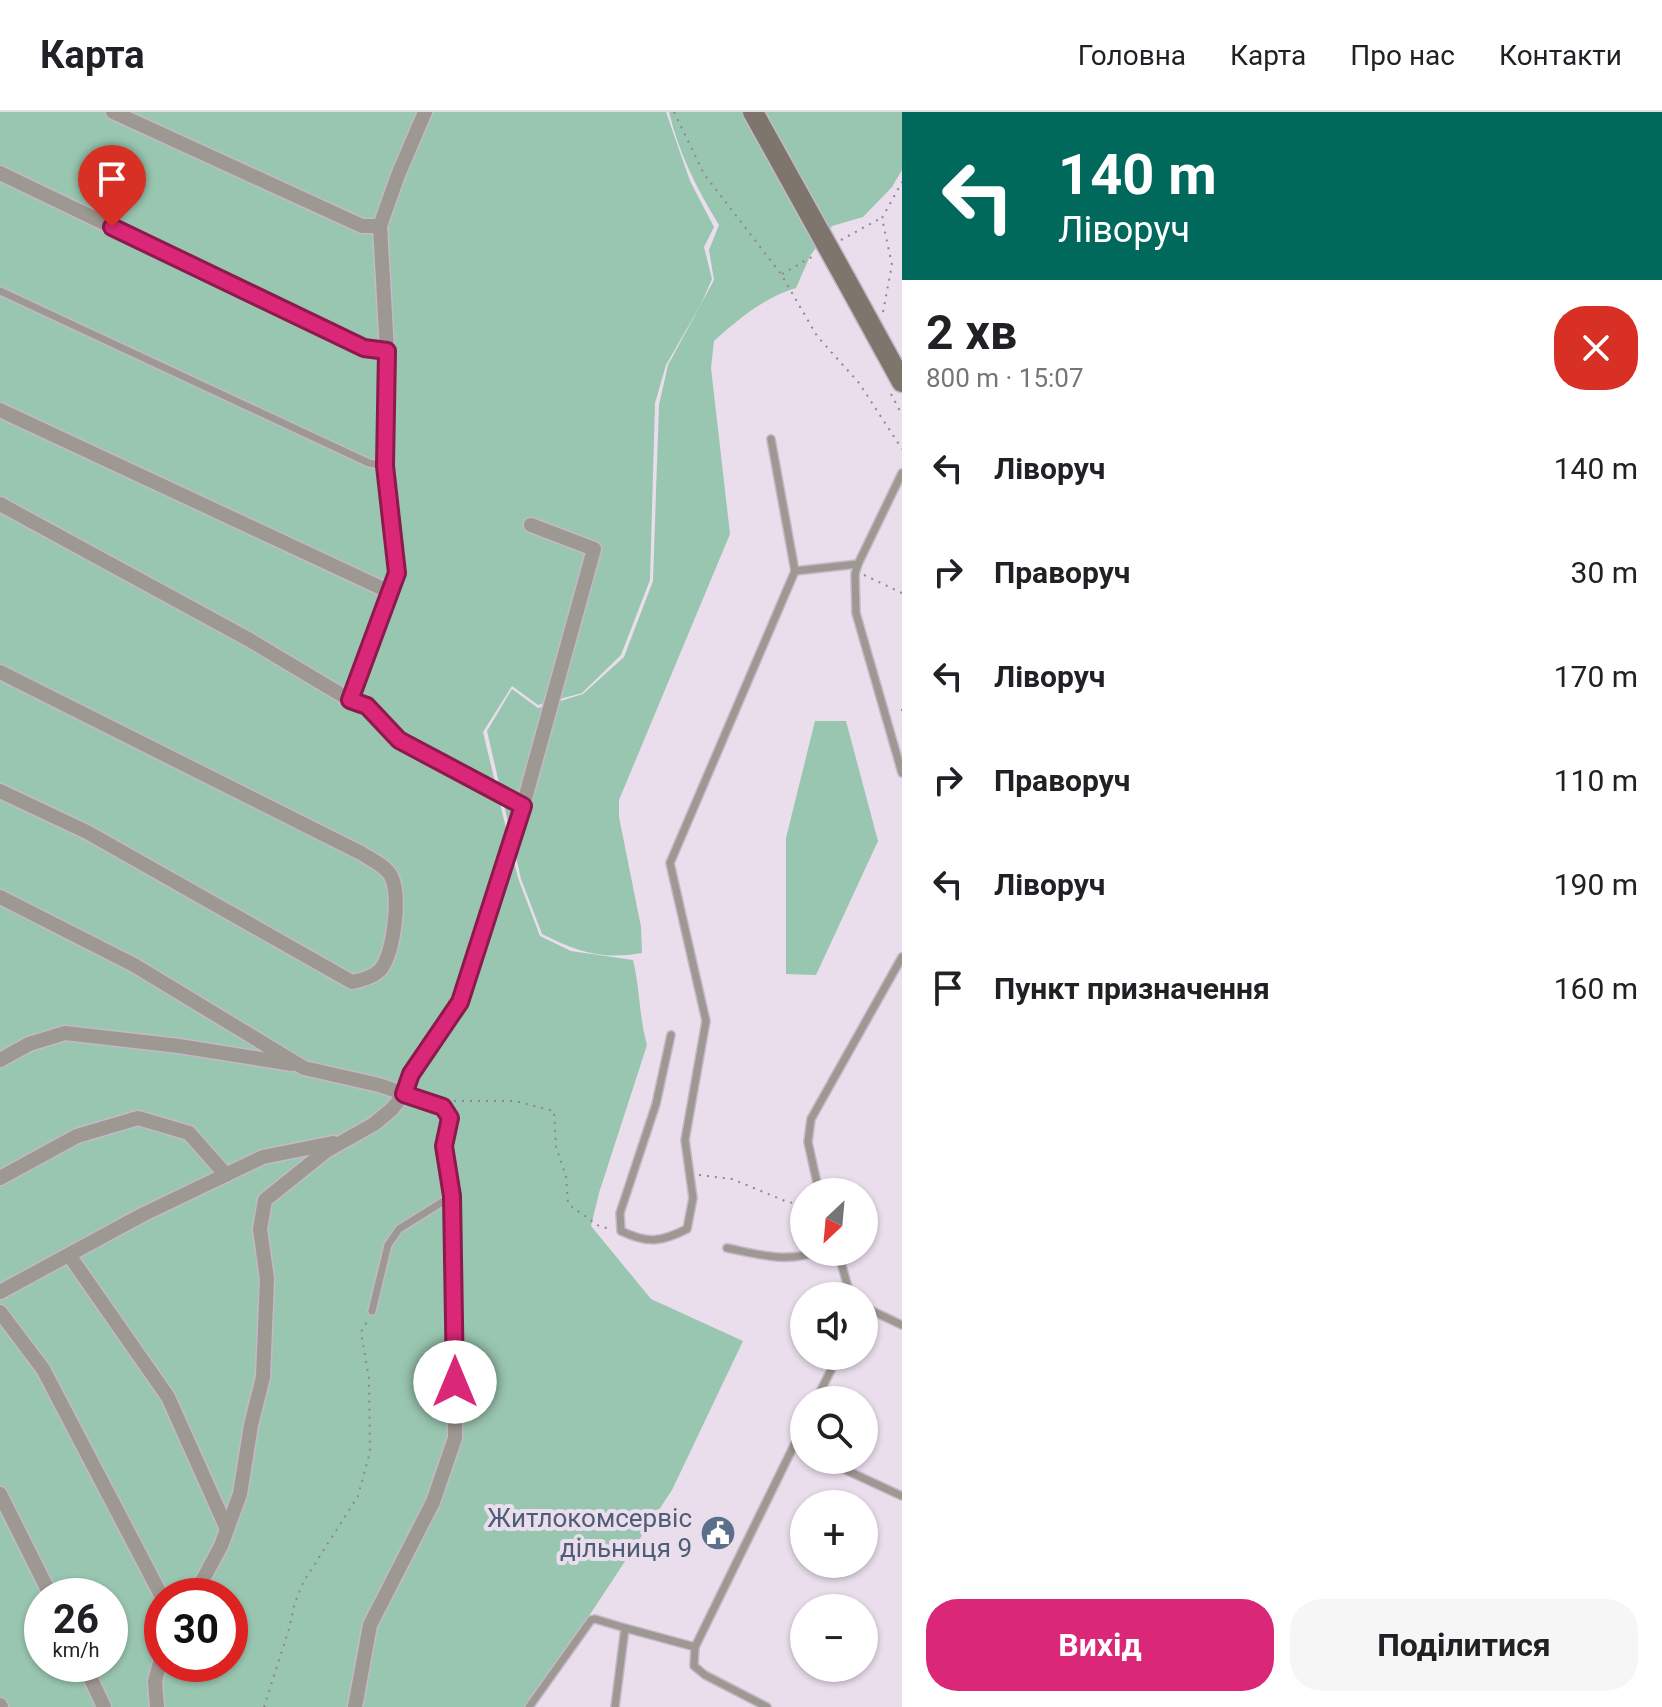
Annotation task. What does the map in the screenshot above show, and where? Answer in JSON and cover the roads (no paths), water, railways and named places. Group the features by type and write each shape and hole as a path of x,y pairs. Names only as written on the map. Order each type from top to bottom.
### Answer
{"main road":[{"path":"753,112 902,382"}],"street":[{"path":"113,112 362,226 380,226"},
{"path":"350,700 397,573 385,466 387,351 380,226 425,112"},
{"path":"0,173 364,348 387,351"},
{"path":"0,410 390,592"},
{"path":"0,504 248,639 350,700 367,706 399,740 523,806"},
{"path":"204,1578 221,1546 240,1494 251,1425 263,1377 267,1279 260,1229 265,1200 326,1151 374,1124 407,1095 411,1074 460,1002 523,806 594,549 531,525"},
{"path":"0,672 361,853 390,873 397,894 390,952 379,971 367,979 352,982 87,832 0,791"},
{"path":"0,897 134,965 299,1065"},
{"path":"0,1060 29,1044 65,1033 179,1046 299,1065 443,1107 450,1118 444,1146 452,1196 455,1438 433,1502 370,1625 355,1707"},
{"path":"0,1178 77,1136 138,1118 189,1133 226,1175"},
{"path":"0,1292 142,1215 263,1157 342,1142"},
{"path":"69,1255 168,1397 227,1529"},
{"path":"0,1312 43,1369 152,1578"},
{"path":"0,1494 42,1578"},
{"path":"92,1682 104,1707"},
{"path":"155,1682 157,1707"}],"lane":[{"path":"0,291 369,463 385,466"},
{"path":"671,1035 656,1104 620,1213 621,1231 641,1240 666,1239 687,1229 693,1198 685,1140 706,1021 670,863 795,571 771,439"},
{"path":"902,473 858,564 856,613 902,773"},
{"path":"795,571 858,564"},
{"path":"816,1178 808,1142 811,1119 902,957"},
{"path":"372,1311 388,1245 399,1229 452,1196"},
{"path":"727,1248 790,1258"},
{"path":"878,1314 902,1325"},
{"path":"767,1707 705,1675 694,1666 695,1647 790,1452"},
{"path":"854,1474 902,1496"},
{"path":"529,1707 591,1620 695,1647"},
{"path":"615,1707 625,1628"}],"place":[{"name":"Житлокомсервіс дільниця 9","path":"718,1533"}]}
